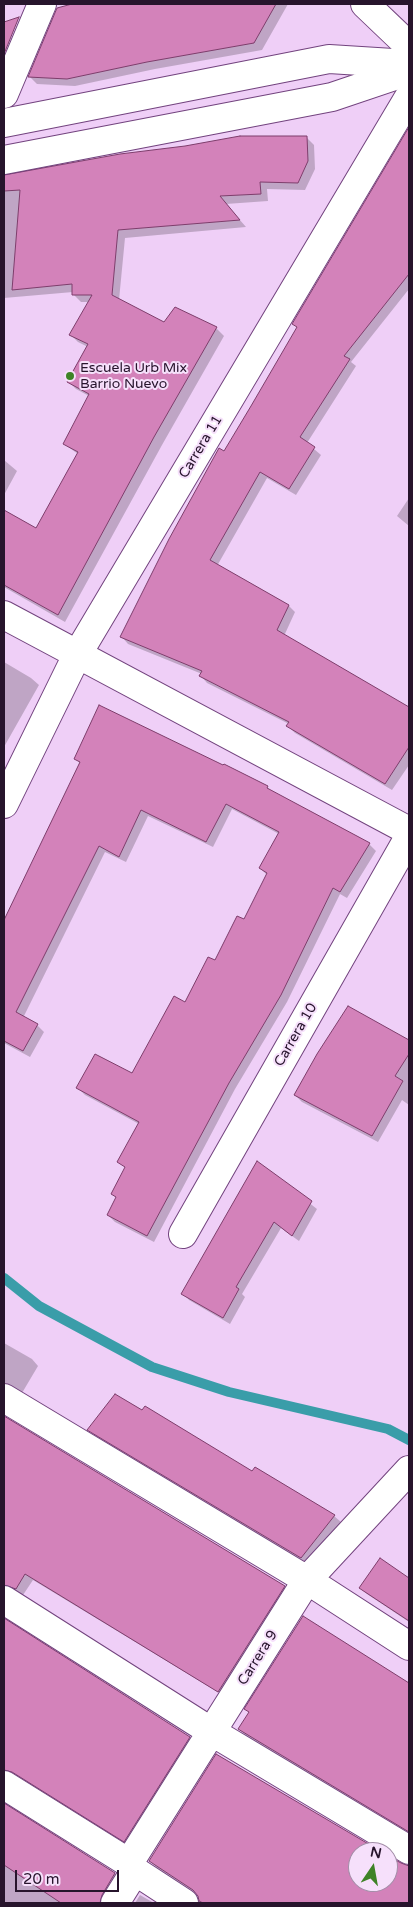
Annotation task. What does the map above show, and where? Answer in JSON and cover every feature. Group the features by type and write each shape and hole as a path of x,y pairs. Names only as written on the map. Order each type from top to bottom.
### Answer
{"street":[{"path":"4,94 42,4"},
{"path":"365,4 409,46"},
{"path":"4,123 329,59 409,64"},
{"path":"4,160 332,97 409,71"},
{"name":"Carrera 11","path":"4,804 77,655 409,97"},
{"path":"4,615 409,830"},
{"name":"Carrera 10","path":"183,1234 409,837"},
{"path":"6,1406 307,1580 409,1646"},
{"name":"Carrera 9","path":"115,1903 132,1867 212,1732 307,1580 409,1470"},
{"path":"4,1600 212,1732 409,1850"},
{"path":"4,1785 132,1867 184,1903"}],"building":[{"path":"72,4 276,4 254,43 147,62 67,79 28,77 57,8"},
{"path":"19,17 4,54 4,22"},
{"path":"409,127 409,274 344,356 350,359 300,437 315,447 289,489 260,472 210,560 289,605 277,630 409,707 409,747 385,784 286,726 289,722 199,676 202,671 120,637 169,539 219,448 224,451 251,406 297,327 292,324"},
{"path":"240,136 307,136 308,161 298,183 260,182 261,194 220,196 240,220 118,230 112,295 164,322 175,307 217,327 154,437 58,615 4,585 4,510 36,528 78,452 63,444 89,394 67,382 88,344 69,335 92,295 72,295 72,284 12,290 20,190 4,191 4,175 120,154 185,146"},
{"path":"99,705 268,786 267,788 370,843 340,892 333,888 281,995 229,1083 147,1236 107,1215 116,1197 111,1194 125,1167 117,1162 139,1122 76,1088 95,1054 132,1073 174,996 185,1002 208,957 215,960 237,916 244,919 267,873 259,868 279,832 226,804 206,842 141,810 119,857 99,846 16,1012 38,1024 23,1051 4,1041 4,920 80,762 74,759"},
{"path":"348,1006 409,1040 409,1054 395,1076 403,1081 372,1136 294,1095 317,1054"},
{"path":"257,1161 312,1201 292,1236 274,1222 236,1287 239,1289 223,1318 181,1294"},
{"path":"115,1394 142,1410 145,1406 252,1471 255,1467 335,1515 301,1558 87,1430"},
{"path":"4,1416 285,1586 218,1692 25,1574 16,1589 4,1585"},
{"path":"380,1558 409,1578 409,1621 359,1588"},
{"path":"303,1616 409,1683 409,1832 238,1729 249,1712 244,1709"},
{"path":"4,1618 190,1737 124,1842 12,1772 4,1770"},
{"path":"216,1754 365,1842 348,1842 348,1892 398,1892 398,1861 409,1866 409,1903 203,1903 199,1901 198,1896 193,1890 149,1861"},
{"path":"4,1803 115,1873 102,1895 100,1903 61,1903 4,1865"}],"waterway":[{"path":"4,1278 39,1306 152,1367 229,1392 388,1429 409,1440"}],"place":[{"name":"Escuela Urb Mix Barrio Nuevo","path":"70,376"}]}
